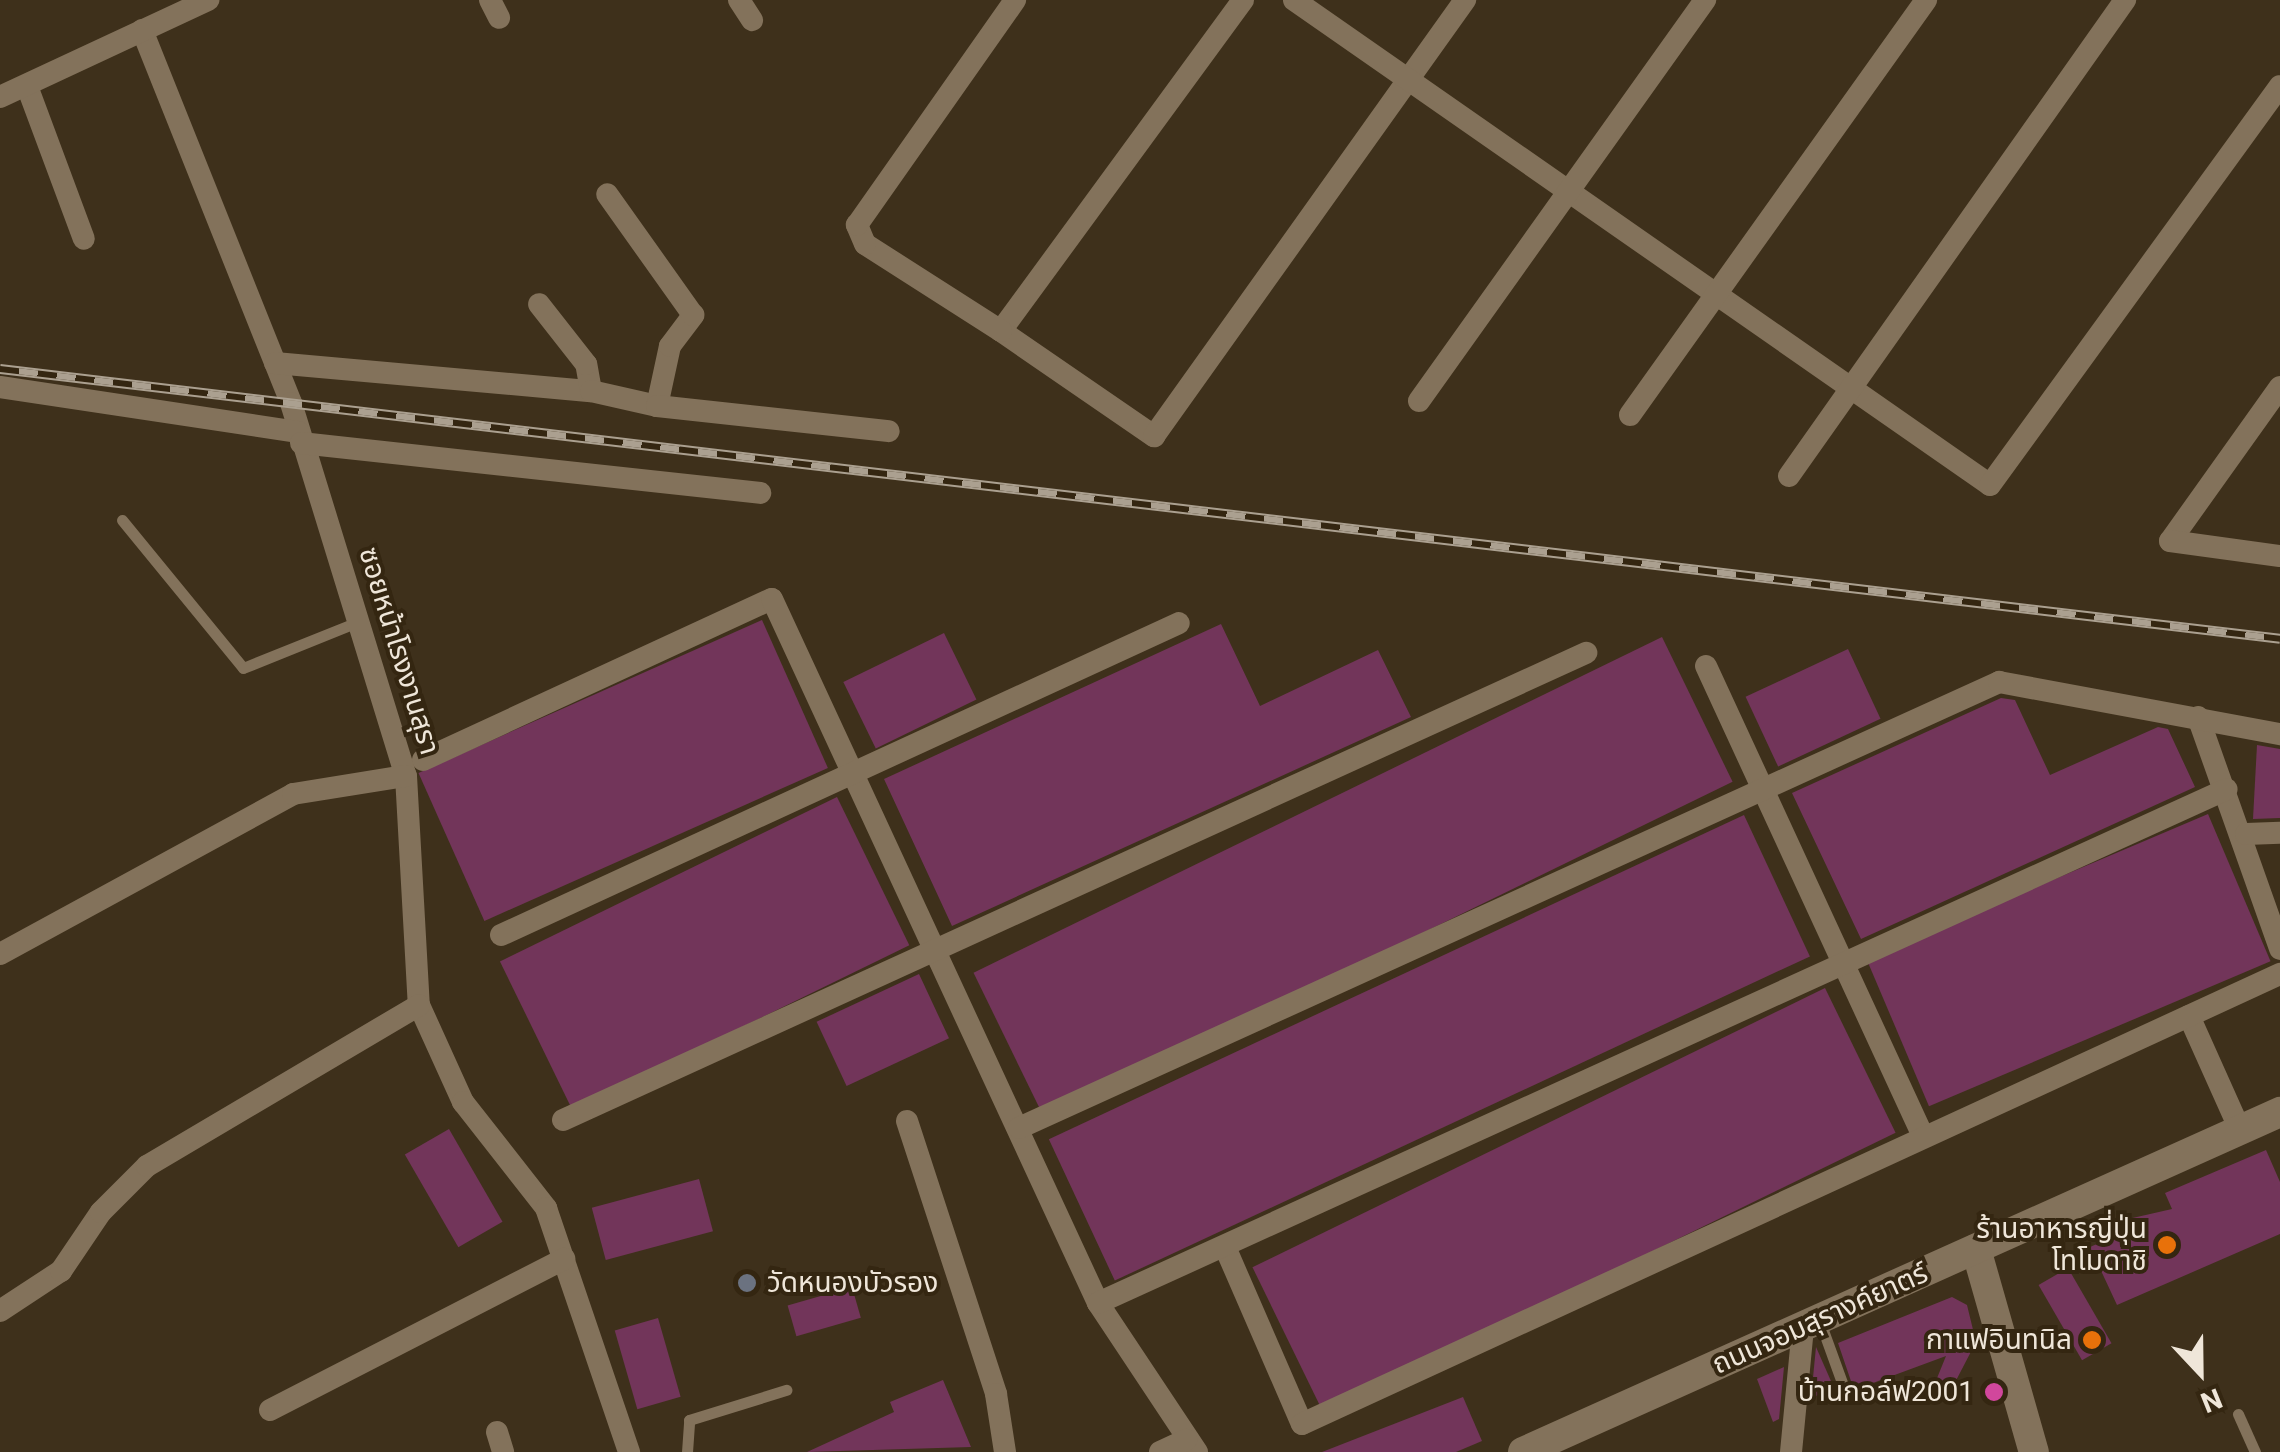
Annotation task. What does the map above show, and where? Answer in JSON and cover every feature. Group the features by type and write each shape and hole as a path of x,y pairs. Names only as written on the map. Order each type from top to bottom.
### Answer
{"main road":[{"name":"ถนนจอมสุรางค์ยาตร์","path":"1524,1452 2280,1112"},
{"path":"1976,1249 2034,1452"}],"street":[{"path":"0,97 208,0"},
{"path":"1015,0 857,224 865,244 1154,436 1465,0"},
{"path":"1001,331 1243,0"},
{"path":"1294,0 1990,485 2280,86"},
{"path":"1420,401 1705,0"},
{"path":"1630,414 1926,0"},
{"path":"1789,476 2125,0"},
{"name":"ซอยหน้าโรงงานสุรา","path":"142,30 275,364 360,621 415,768 419,1006 463,1102 546,1208 630,1452"},
{"path":"27,86 84,240"},
{"path":"607,194 693,315 670,346 656,406"},
{"path":"539,304 586,364 591,391"},
{"path":"275,364 591,391 656,406 890,431"},
{"path":"0,387 300,438 760,493"},
{"path":"2280,387 2170,541 2280,556"},
{"path":"0,954 293,794 415,768 772,599 1098,1303 1192,1446 1160,1452"},
{"path":"502,935 1179,623"},
{"path":"564,1120 1586,653"},
{"path":"1706,666 1759,790 1923,1136"},
{"path":"1018,1128 1999,682 2280,734"},
{"path":"2198,716 2246,834 2280,949"},
{"path":"1098,1303 2227,789"},
{"path":"2246,834 2280,834"},
{"path":"1225,1247 1302,1424 2280,974"},
{"path":"0,1311 61,1271 101,1212 148,1166 419,1006"},
{"path":"2189,1016 2240,1130"},
{"path":"907,1122 996,1394 1006,1452"},
{"path":"270,1410 564,1259"},
{"path":"1790,1452 1811,1323"}],"lane":[{"path":"122,520 243,668 360,621"},
{"path":"1811,1323 1845,1390"},
{"path":"687,1452 689,1420 786,1390"},
{"path":"2238,1414 2256,1452"}],"building":[{"path":"762,620 828,768 484,921 419,773"},
{"path":"1221,624 1260,706 1378,650 1411,717 952,926 884,779"},
{"path":"944,633 976,700 876,749 843,682"},
{"path":"1662,637 1733,782 1044,1117 974,973"},
{"path":"1848,649 1881,719 1778,767 1746,697"},
{"path":"2001,698 2015,700 2050,775 2158,727 2168,729 2195,787 1861,939 1792,793"},
{"path":"2257,745 2280,749 2280,818 2253,819"},
{"path":"837,797 909,945 572,1110 500,961"},
{"path":"2208,814 2271,961 1929,1106 1866,959"},
{"path":"1744,815 1810,956 1115,1281 1049,1139"},
{"path":"919,974 949,1038 847,1086 817,1022"},
{"path":"1825,988 1896,1133 1323,1412 1252,1267"},
{"path":"449,1129 502,1222 458,1247 405,1154"},
{"path":"2266,1150 2280,1182 2280,1234 2117,1305 2090,1247 2120,1234 2115,1222 2172,1209 2165,1193"},
{"path":"699,1179 713,1231 606,1260 592,1208"},
{"path":"2068,1268 2112,1343 2082,1360 2039,1285"},
{"path":"852,1287 861,1318 796,1336 788,1305"},
{"path":"1952,1297 1967,1305 1976,1342 1949,1394 1933,1388 1946,1356 1854,1390 1838,1343"},
{"path":"658,1318 681,1397 637,1409 615,1330"},
{"path":"1816,1347 1834,1388 1811,1398"},
{"path":"1784,1367 1779,1419 1773,1422 1757,1379"},
{"path":"943,1380 971,1447 807,1452 894,1412 890,1402"},
{"path":"1463,1397 1482,1441 1456,1452 1322,1452"}],"railway":[{"path":"0,369 2280,639"}],"place":[{"name":"ร้านอาหารญี่ปุ่น โทโมดาชิ","path":"2167,1245"},
{"name":"วัดหนองบัวรอง","path":"747,1283"},
{"name":"กาแฟอินทนิล","path":"2092,1340"},
{"name":"บ้านกอล์ฟ2001","path":"1994,1392"}]}
